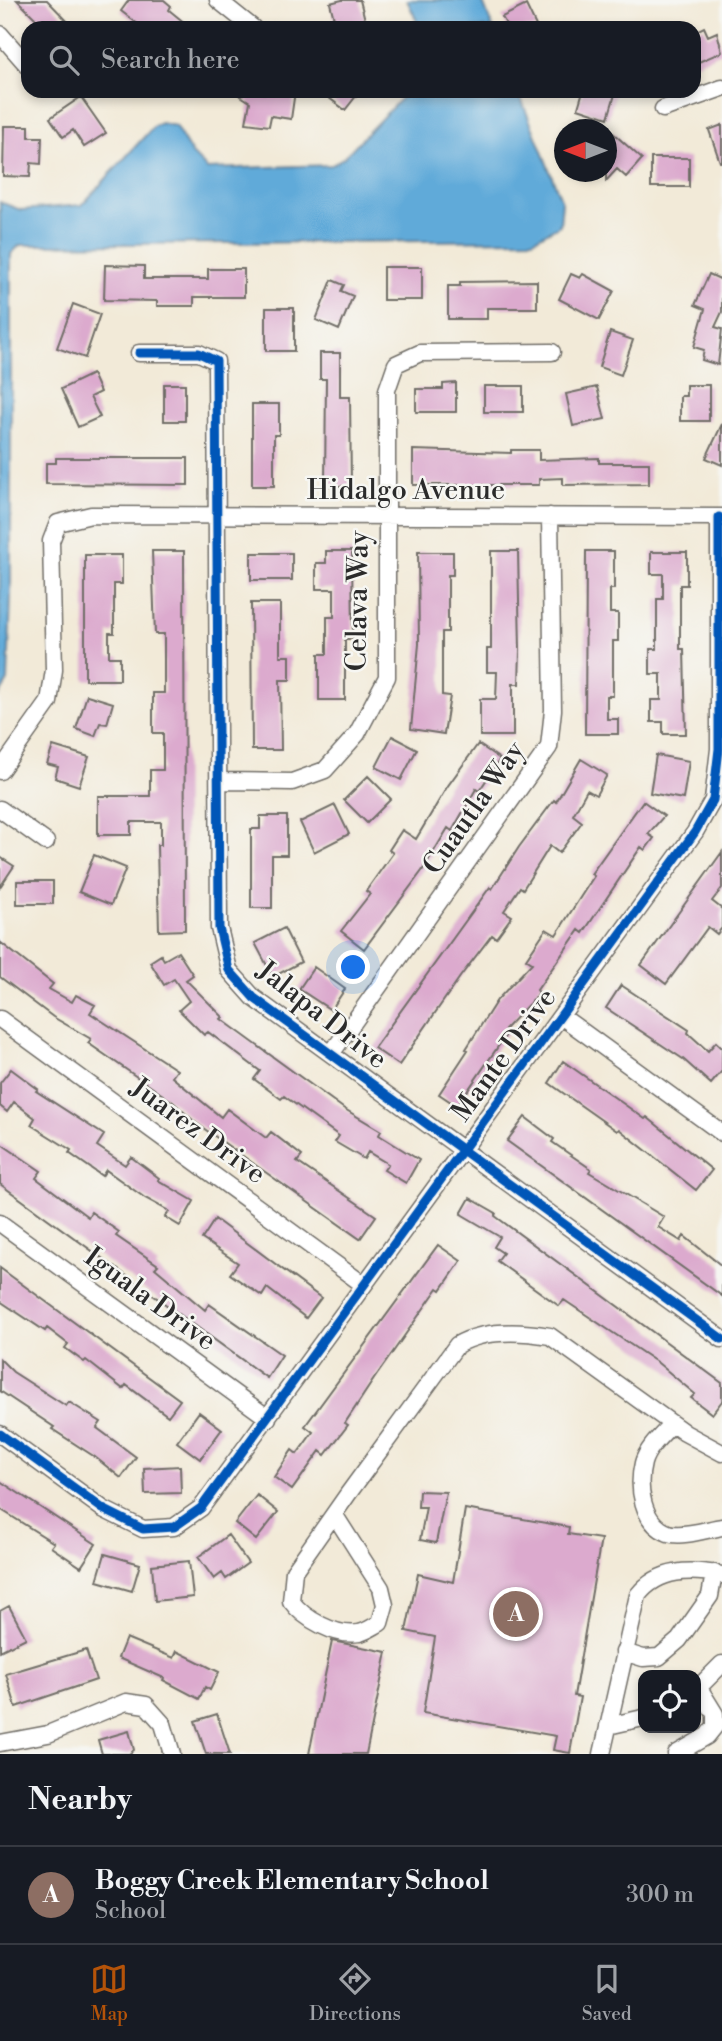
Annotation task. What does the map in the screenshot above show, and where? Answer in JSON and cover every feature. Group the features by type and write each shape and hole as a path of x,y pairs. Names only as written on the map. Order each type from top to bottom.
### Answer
{"street":[{"path":"218,0 244,21"},
{"path":"0,34 21,58"},
{"path":"701,95 722,88"},
{"path":"663,109 694,98"},
{"name":"Celava Way","path":"219,781 292,782 326,769 356,734 387,677 387,390 396,364 420,353 552,352"},
{"name":"Jalapa Drive","path":"139,354 199,353 216,360 219,516 219,928 229,970 254,998 722,1339"},
{"name":"Hidalgo Avenue","path":"0,771 49,702 54,670 51,541 58,523 91,516 720,517"},
{"name":"Cuautla Way","path":"331,1054 549,747 554,710 550,516"},
{"name":"Mante Drive","path":"0,1434 103,1509 143,1529 174,1527 201,1508 695,832 713,800 719,749 720,517"},
{"path":"0,809 46,842"},
{"path":"561,1016 722,1133"},
{"name":"Juarez Drive","path":"0,1019 364,1285"},
{"name":"Iguala Drive","path":"0,1223 268,1418"},
{"path":"334,1514 381,1588 385,1605 380,1623 359,1634 321,1626 302,1616 291,1601 295,1571 334,1514 457,1345 471,1337 524,1331 550,1336 672,1424 722,1453"},
{"path":"672,1424 652,1445 643,1462 642,1499 653,1525 671,1534 722,1527"},
{"path":"601,1754 624,1652 638,1595 649,1580 696,1570 718,1574 710,1596 659,1657 643,1658 624,1652"},
{"path":"701,1686 722,1664"},
{"path":"676,1754 707,1736 715,1726 715,1714 701,1693"},
{"path":"0,1743 48,1734 126,1702 146,1705 163,1724 172,1754"},
{"path":"608,1727 638,1719"}],"water":[{"path":"407,0 482,0 490,21 417,21"},
{"path":"401,98 521,98 562,202 560,225 533,240 20,245 11,254 11,595 8,681 0,694 0,202 21,210 82,205 154,126 161,123 175,126 192,154 207,169 332,165 344,157"}],"building":[{"path":"17,0 47,0 67,21 38,21"},
{"path":"129,0 164,0 171,6 169,10 182,21 134,21 121,11"},
{"path":"360,0 365,21 334,21 330,3"},
{"path":"526,5 534,21 504,21 502,17"},
{"path":"704,27 708,36 717,32 722,52 701,61 701,28"},
{"path":"82,98 106,133 84,147 73,130 63,137 50,118"},
{"path":"244,98 294,98 291,119 271,116 269,126 246,123 250,102"},
{"path":"329,98 354,98 345,110"},
{"path":"581,98 614,98 608,118 578,108"},
{"path":"722,125 722,162 720,162 709,130"},
{"path":"4,126 29,126 29,137 42,137 41,164 31,163 30,177 3,176"},
{"path":"617,137 642,159 626,177 617,169"},
{"path":"651,158 689,158 689,187 651,187"},
{"path":"105,265 144,266 144,279 208,279 208,269 244,269 244,297 194,297 194,306 157,306 157,301 104,300"},
{"path":"383,267 422,267 422,300 383,300"},
{"path":"571,274 580,278 583,274 614,291 599,320 559,299"},
{"path":"709,274 722,280 722,312 715,327 722,329 718,365 702,360 704,350 694,347 705,309 695,305"},
{"path":"332,280 344,285 341,291 353,296 339,330 316,320"},
{"path":"537,281 537,308 487,308 487,319 448,319 448,286 460,286 460,282"},
{"path":"73,304 100,314 85,358 57,348"},
{"path":"266,308 294,308 294,351 266,351"},
{"path":"610,332 633,340 621,375 599,367"},
{"path":"320,353 340,353 340,397 350,397 351,486 325,486 326,379 320,379"},
{"path":"92,374 100,392 90,397 100,417 78,427 61,389"},
{"path":"456,383 456,412 416,412 416,389 443,389 443,384"},
{"path":"164,384 185,384 185,421 164,421"},
{"path":"686,385 709,385 709,421 680,421 680,396 686,396"},
{"path":"484,386 523,386 523,412 484,412"},
{"path":"597,387 605,419 573,426 566,394"},
{"path":"252,404 279,404 279,435 274,435 274,486 252,486"},
{"path":"722,424 722,465 706,458"},
{"path":"413,450 511,453 511,450 539,450 539,460 599,458 599,463 649,463 649,484 563,485 563,478 539,479 539,485 413,485"},
{"path":"56,458 188,458 188,485 46,484 46,463 56,463"},
{"path":"152,551 184,551 185,930 159,931 157,845 161,845 161,822 131,822 131,835 98,835 98,796 150,796 150,770 163,770 163,733 153,733 153,693 164,693 164,634 155,634"},
{"path":"326,551 352,551 353,639 345,639 345,700 319,700 319,654 327,654 327,617 334,617 334,589 316,589 316,563 326,563"},
{"path":"491,551 518,551 520,650 519,684 513,684 513,736 480,736 480,699 496,699 497,672 487,672 487,649 491,649"},
{"path":"586,551 614,551 614,589 610,589 610,613 618,613 618,641 613,641 613,696 607,696 607,719 618,719 618,734 585,734"},
{"path":"418,552 453,552 453,575 448,575 448,632 442,632 442,695 450,696 444,734 411,729 419,644"},
{"path":"651,552 687,552 687,585 680,585 680,649 684,649 686,734 663,734 663,722 651,722 651,700 661,700 661,674 650,674 650,649 657,649 657,599 663,599 663,574 651,574"},
{"path":"251,553 292,553 292,580 251,580"},
{"path":"85,555 122,555 122,584 114,584 114,633 109,633 109,657 120,657 120,680 85,680"},
{"path":"251,603 280,603 280,656 290,656 290,680 280,680 281,750 252,750"},
{"path":"87,695 113,703 107,724 100,723 95,736 76,729"},
{"path":"392,736 417,749 401,780 376,767"},
{"path":"478,744 500,759 479,791 476,789 452,831 448,828 422,871 364,949 341,931 370,894 366,891 393,853 389,850 402,830 416,839 447,787"},
{"path":"53,746 89,757 79,786 55,778 58,767 47,764"},
{"path":"656,755 689,761 683,799 650,793"},
{"path":"581,759 607,775 596,795 587,790 573,815 582,822 559,853 550,846 523,889 520,887 504,911 512,916 496,938 492,935 460,977 399,1065 374,1048 490,887 492,889 519,847 554,800 556,802"},
{"path":"368,776 391,799 367,823 344,800"},
{"path":"643,801 664,816 648,834 654,838 645,850 641,847 583,933 579,930 537,990 539,993 505,1029 508,1032 457,1106 439,1094 468,1050 466,1049 497,1000 532,963 526,959 546,929 556,935 594,876 591,874"},
{"path":"335,805 349,834 314,852 300,822"},
{"path":"260,816 287,816 287,855 272,855 272,908 251,908 251,829 260,829"},
{"path":"722,852 722,888 712,901 722,909 722,928 717,934 708,927 666,984 641,965"},
{"path":"94,855 126,868 111,905 79,892"},
{"path":"0,857 14,866 0,887"},
{"path":"17,881 53,881 53,904 17,904"},
{"path":"284,928 301,962 273,977 255,943"},
{"path":"0,942 53,984 49,989 72,1002 76,995 95,1005 90,1013 177,1070 172,1077 221,1117 227,1109 266,1138 271,1132 302,1156 297,1162 376,1216 360,1239 88,1043 91,1039 53,1017 0,977"},
{"path":"178,952 193,975 186,980 223,1017 221,1019 343,1108 381,1131 379,1135 419,1160 406,1183 384,1170 388,1164 368,1152 364,1159 335,1142 339,1136 284,1096 281,1099 254,1079 260,1071 208,1032 204,1035 179,1010 189,1001 174,979 164,985 150,962 161,955 164,960"},
{"path":"314,967 345,989 331,1010 299,989"},
{"path":"621,985 689,1030 688,1033 708,1051 716,1042 722,1048 722,1071 711,1084 683,1059 606,1008"},
{"path":"563,1061 645,1119 647,1117 712,1170 696,1190 619,1129 617,1131 549,1083"},
{"path":"11,1069 38,1089 36,1091 104,1135 97,1146 125,1165 131,1157 159,1178 158,1180 194,1201 180,1226 165,1217 169,1211 145,1198 106,1170 102,1176 69,1153 71,1150 31,1125 35,1118 14,1102 7,1112 0,1106 0,1083"},
{"path":"525,1117 554,1139 552,1142 591,1169 589,1172 664,1217 658,1227 681,1241 684,1236 722,1266 722,1296 507,1141"},
{"path":"0,1143 41,1171 36,1178 88,1217 91,1212 119,1232 116,1236 158,1265 155,1268 205,1310 209,1304 282,1355 267,1378 0,1184"},
{"path":"470,1198 496,1213 495,1216 722,1383 722,1401 712,1414 691,1398 695,1394 658,1363 564,1300 559,1306 497,1261 503,1253 494,1247 500,1237 461,1214"},
{"path":"215,1219 321,1298 306,1318 267,1288 262,1296 230,1274 238,1263 202,1239"},
{"path":"438,1245 461,1261 441,1290 438,1288 374,1379 345,1423 348,1425 325,1455 320,1451 292,1490 274,1477 292,1450 297,1454 313,1432 305,1426"},
{"path":"0,1268 180,1400 168,1416 126,1385 123,1389 86,1360 84,1362 65,1348 68,1344 47,1328 45,1331 0,1301"},
{"path":"0,1359 13,1372 66,1406 69,1402 101,1422 97,1428 136,1457 121,1478 52,1429 54,1427 0,1391"},
{"path":"199,1412 222,1429 200,1459 177,1442"},
{"path":"180,1466 181,1493 145,1494 144,1468"},
{"path":"0,1481 96,1544 81,1567 51,1547 54,1543 0,1509"},
{"path":"419,1491 446,1492 436,1543 420,1540 426,1507 418,1507"},
{"path":"257,1495 278,1512 256,1540 235,1523"},
{"path":"465,1509 569,1527 568,1534 601,1539 574,1696 580,1697 570,1753 553,1750 556,1736 423,1713 435,1637 406,1631 418,1574 453,1582"},
{"path":"228,1535 248,1563 226,1579 222,1573 214,1579 198,1557"},
{"path":"105,1554 140,1564 132,1591 97,1581"},
{"path":"189,1561 193,1597 155,1601 152,1565"},
{"path":"9,1606 26,1638 0,1651 0,1611"},
{"path":"126,1638 174,1658 177,1651 219,1672 210,1690 205,1687 199,1699 163,1680 164,1678 118,1658"},
{"path":"332,1641 387,1652 366,1754 309,1754"},
{"path":"86,1650 96,1680 16,1707 6,1674"},
{"path":"217,1714 230,1754 206,1754 195,1721"},
{"path":"129,1731 134,1750 129,1754 102,1754 98,1740"}],"cycle path":[{"path":"139,353 199,353 216,361 219,928 229,970 254,998 722,1339"},
{"path":"0,1434 103,1509 143,1529 174,1527 201,1508 695,832 713,800 719,749 719,517"}],"place":[{"name":"Boggy Creek Elementary School","path":"516,1614"}]}
